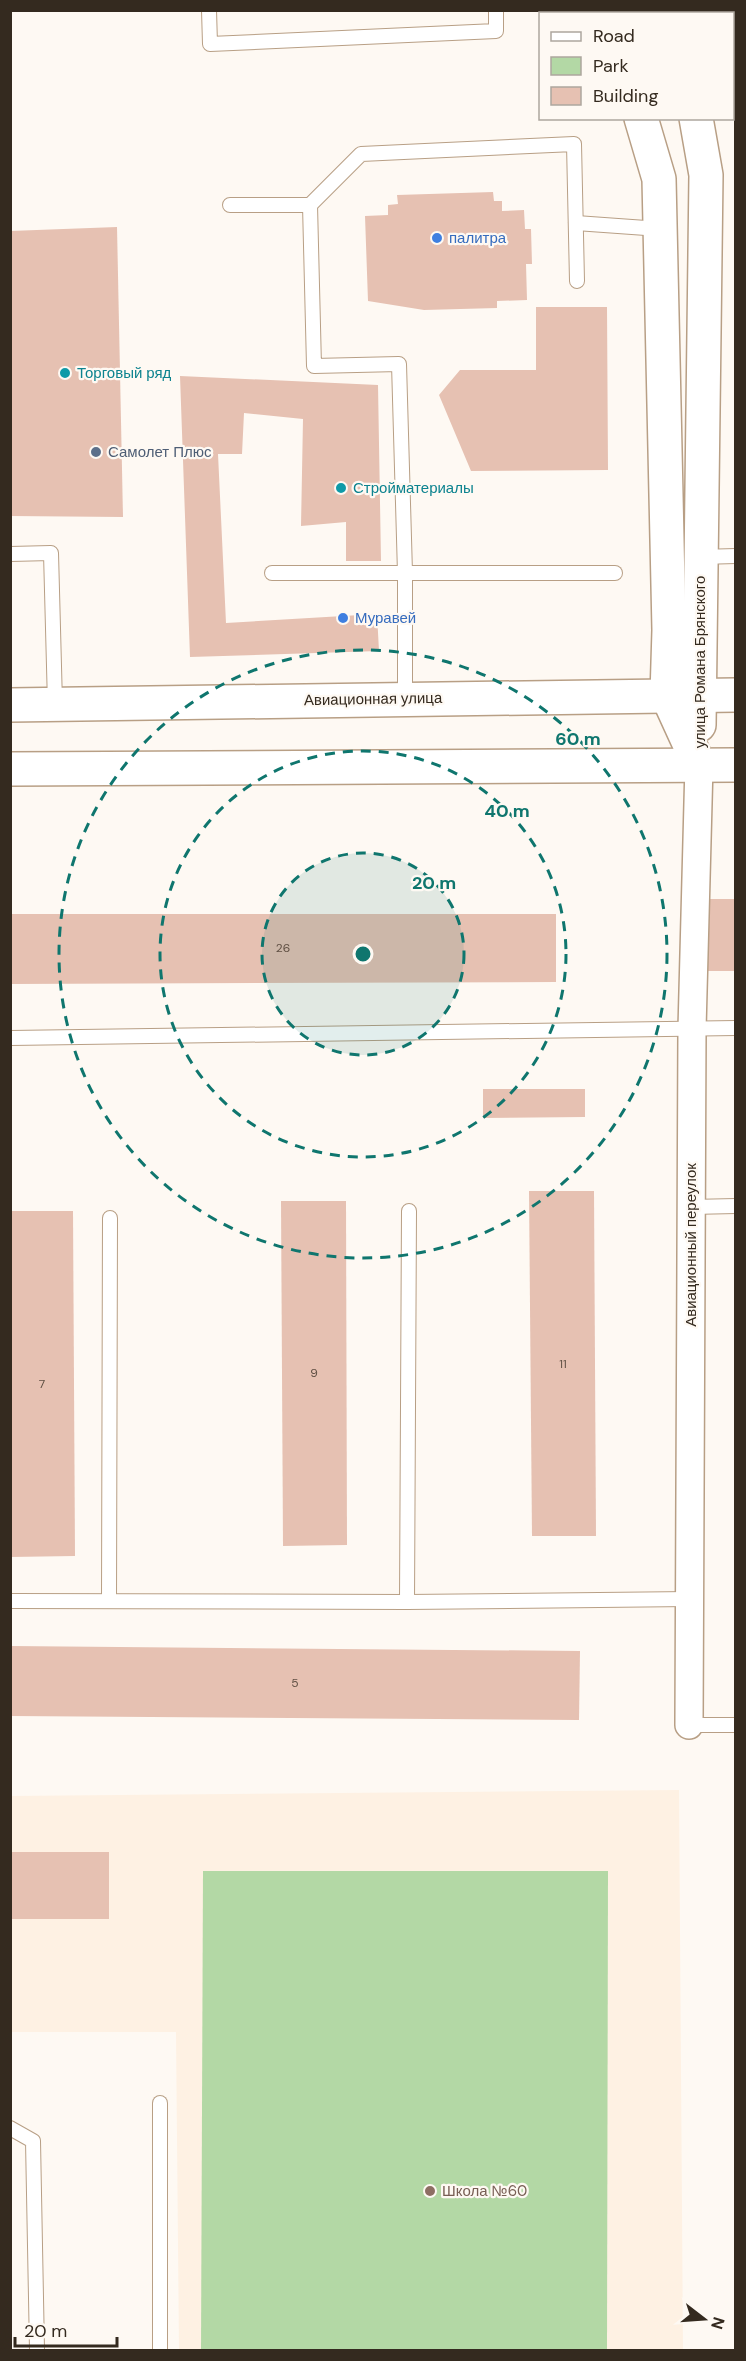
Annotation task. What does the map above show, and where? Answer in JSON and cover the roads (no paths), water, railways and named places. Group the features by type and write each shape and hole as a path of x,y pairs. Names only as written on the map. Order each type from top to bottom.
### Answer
{"main road":[{"name":"улица Романа Брянского","path":"642,120 658,179 669,630 699,765"},
{"name":"улица Романа Брянского","path":"683,695 700,556 706,175 696,120"},
{"name":"Авиационная улица","path":"10,705 735,695"},
{"path":"10,769 735,765"}],"street":[{"name":"Авиационный переулок","path":"689,1725 692,1029 699,765"}],"lane":[{"path":"209,10 210,44 496,31 496,10"},
{"path":"230,205 310,205 361,154 574,144 577,281"},
{"path":"310,205 314,366 399,364 405,573 405,699"},
{"path":"576,223 660,229"},
{"path":"10,554 51,553 54,704"},
{"path":"700,556 735,556"},
{"path":"272,573 615,573"},
{"path":"10,1038 735,1028"},
{"path":"691,1207 735,1206"},
{"path":"407,1602 409,1211"},
{"path":"109,1601 110,1218"},
{"path":"10,1601 407,1602 690,1599"},
{"path":"689,1725 735,1725"},
{"path":"160,2103 160,2350"},
{"path":"10,2128 33,2141 37,2350"}],"place":[{"name":"палитра","path":"437,238"},
{"name":"Торговый ряд","path":"65,373"},
{"name":"Самолет Плюс","path":"96,452"},
{"name":"Стройматериалы","path":"341,488"},
{"name":"Муравей","path":"343,618"},
{"name":"Школа №60","path":"430,2191"}]}
